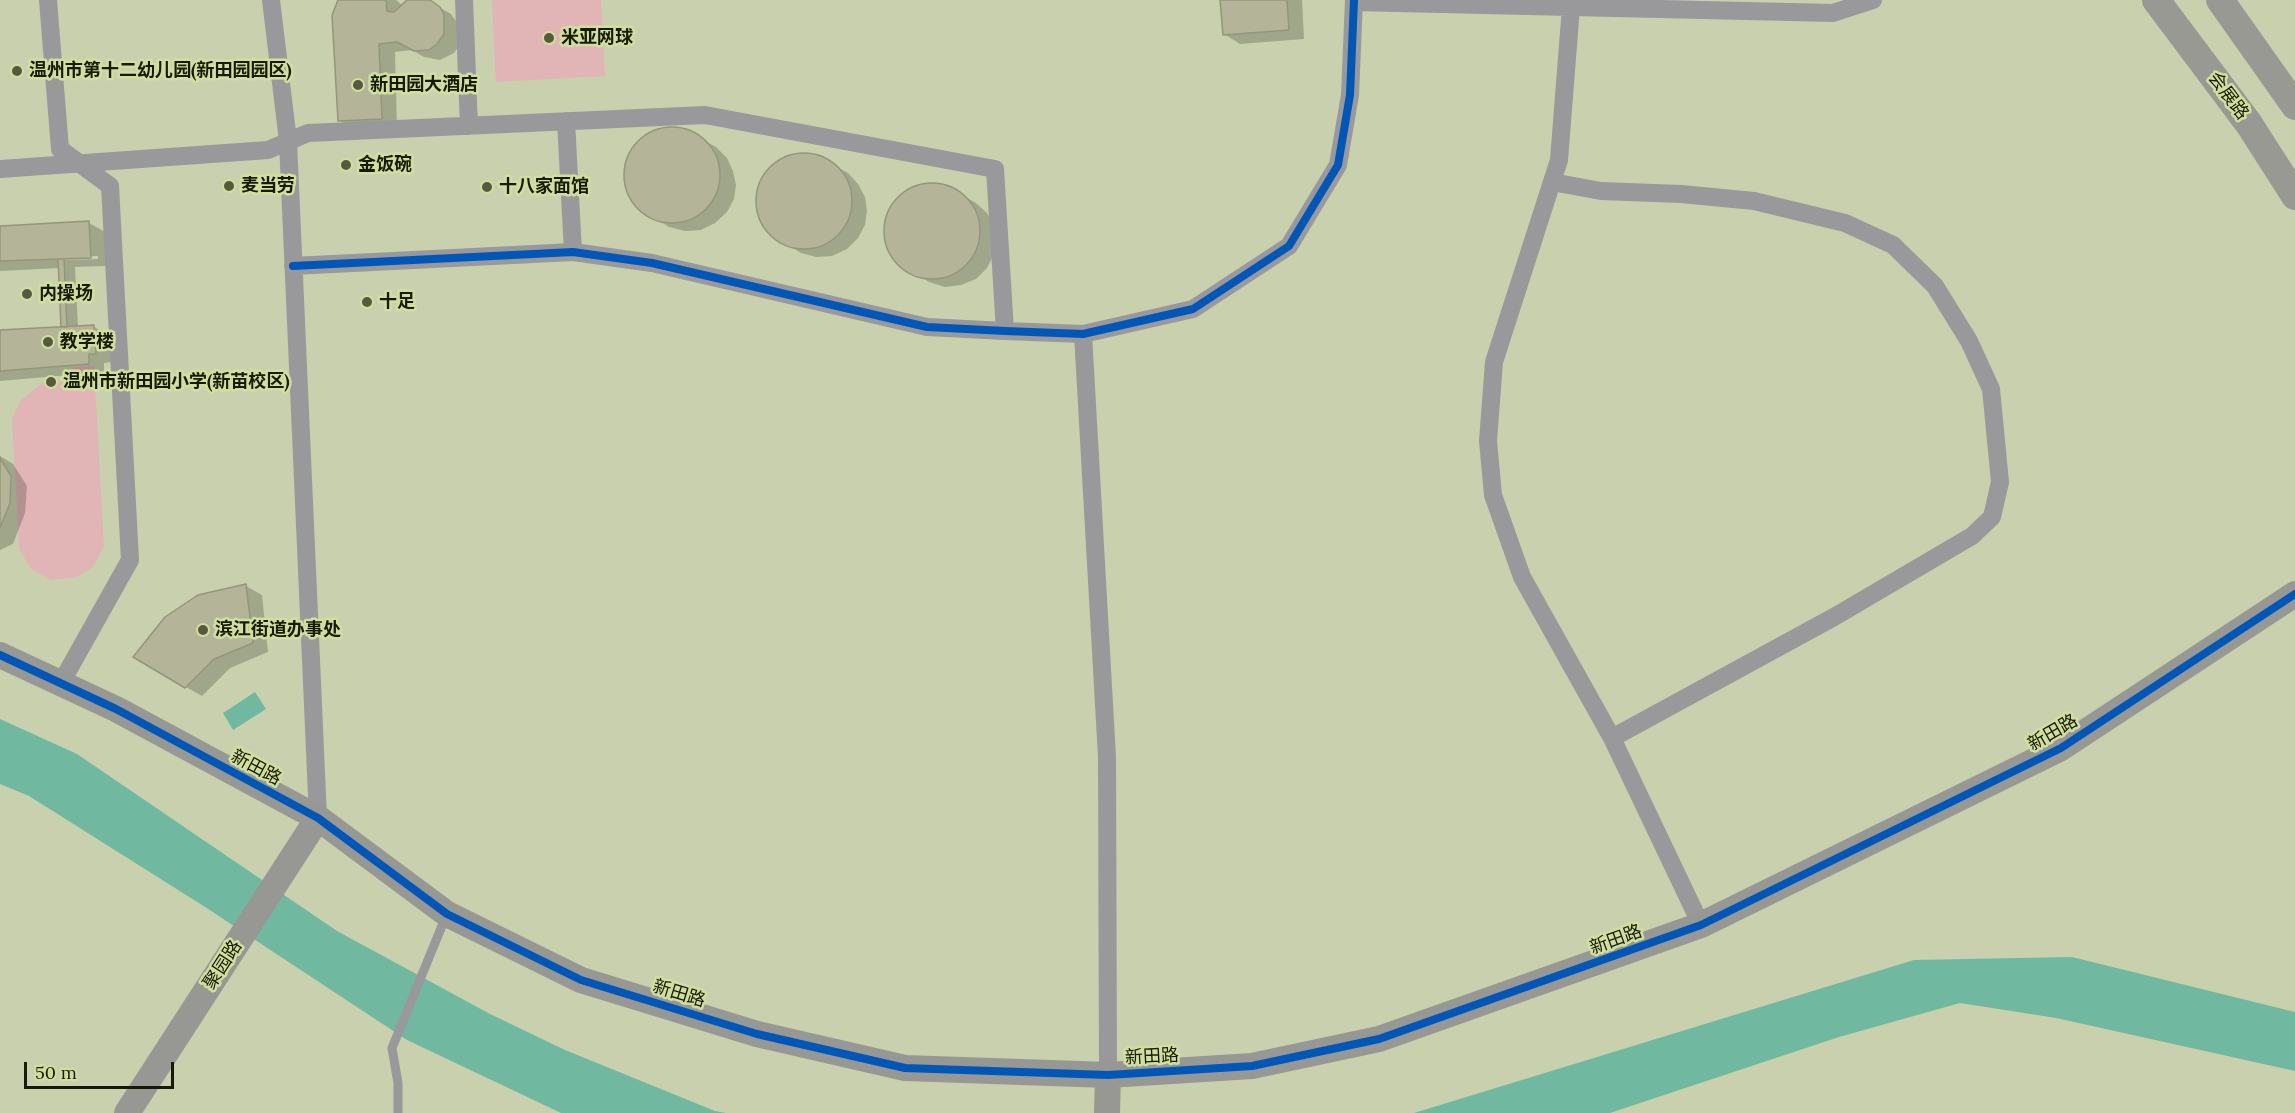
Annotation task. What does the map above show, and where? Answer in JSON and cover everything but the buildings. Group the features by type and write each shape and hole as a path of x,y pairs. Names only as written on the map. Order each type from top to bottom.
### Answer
{"main road":[{"name":"会展路","path":"2156,0 2249,124 2295,196"},
{"path":"2220,0 2295,106"}],"street":[{"path":"48,0 60,149 110,186 130,560 61,683"},
{"path":"271,0 288,141 318,818"},
{"path":"464,0 469,126"},
{"path":"293,266 573,252 652,263 927,327 1083,334 1193,309 1289,246 1338,165 1350,95 1354,1 1833,14 1873,0"},
{"path":"1571,7 1559,160 1494,362 1488,441 1493,495 1522,577 1612,738 1701,925"},
{"path":"0,169 268,150 308,133 705,115 995,169 1005,331"},
{"path":"566,121 573,252"},
{"path":"1552,182 1601,191 1681,194 1754,201 1845,223 1893,245 1935,286 1969,341 1991,390 2000,482 1992,517 1972,536 1834,617 1612,738"},
{"path":"1083,334 1107,757 1107,1113"},
{"name":"新田路","path":"0,655 116,709 318,818 447,914 581,980 757,1034 905,1068 1108,1075 1251,1066 1379,1039 1701,925 2061,748 2295,594"},
{"name":"聚园路","path":"127,1113 318,818"}],"lane":[{"path":"398,1113 398,1083 392,1048 424,975 447,914"}],"shaded area":[{"name":"米亚网球","path":"492,0 601,0 605,76 496,82"},
{"path":"94,366 104,546 93,567 77,577 51,580 30,568 19,548 12,419 21,400 46,380 72,383 72,367"},
{"path":"255,692 266,709 233,730 223,713"},
{"path":"0,719 77,754 337,931 490,1014 565,1050 715,1111 726,1113 561,1113 407,1040 202,905 29,796 0,784"},
{"path":"2072,957 2295,1012 2295,1071 2056,1018 1960,1003 1839,1037 1610,1113 1414,1113 1914,960"}],"cycle path":[{"path":"293,266 573,252 652,263 927,327 1005,331 1083,334 1193,309 1289,246 1338,165 1350,95 1354,0"},
{"path":"0,655 116,709 318,818 447,914 581,980 757,1034 905,1068 1108,1075 1252,1066 1379,1039 1701,925 2061,748 2295,594"}],"place":[{"name":"米亚网球","path":"549,38"},
{"name":"温州市第十二幼儿园(新田园园区)","path":"17,71"},
{"name":"新田园大酒店","path":"358,85"},
{"name":"金饭碗","path":"346,165"},
{"name":"麦当劳","path":"229,186"},
{"name":"十八家面馆","path":"487,187"},
{"name":"内操场","path":"27,294"},
{"name":"十足","path":"367,302"},
{"name":"教学楼","path":"48,342"},
{"name":"温州市新田园小学(新苗校区)","path":"51,382"},
{"name":"滨江街道办事处","path":"203,630"}]}
